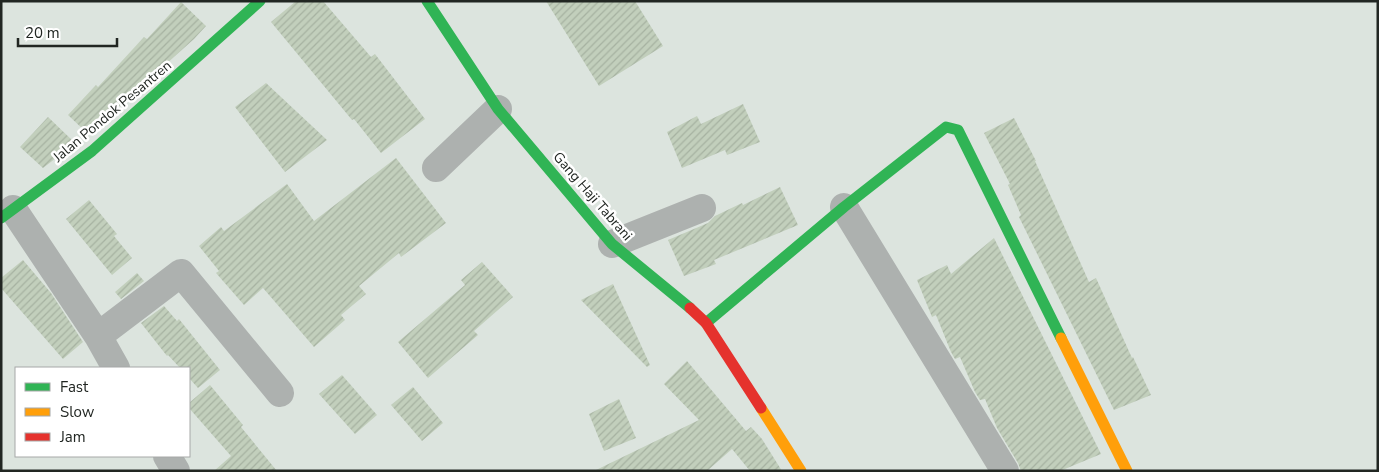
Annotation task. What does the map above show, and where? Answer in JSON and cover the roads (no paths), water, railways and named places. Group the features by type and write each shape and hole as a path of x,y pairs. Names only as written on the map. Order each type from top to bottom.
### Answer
{"street":[{"name":"Jalan Pondok Pesantren","path":"7,213 92,151 260,1"},
{"name":"Gang Haji Tabrani","path":"427,1 498,109 612,244 706,323 801,471"},
{"path":"436,168 498,109"},
{"path":"706,323 844,206 946,127 958,130 1126,471"},
{"path":"844,206 1005,471"},
{"path":"612,244 702,208"},
{"path":"7,213 98,336 115,367"},
{"path":"98,336 181,273 280,393"},
{"path":"169,457 176,471"}]}
